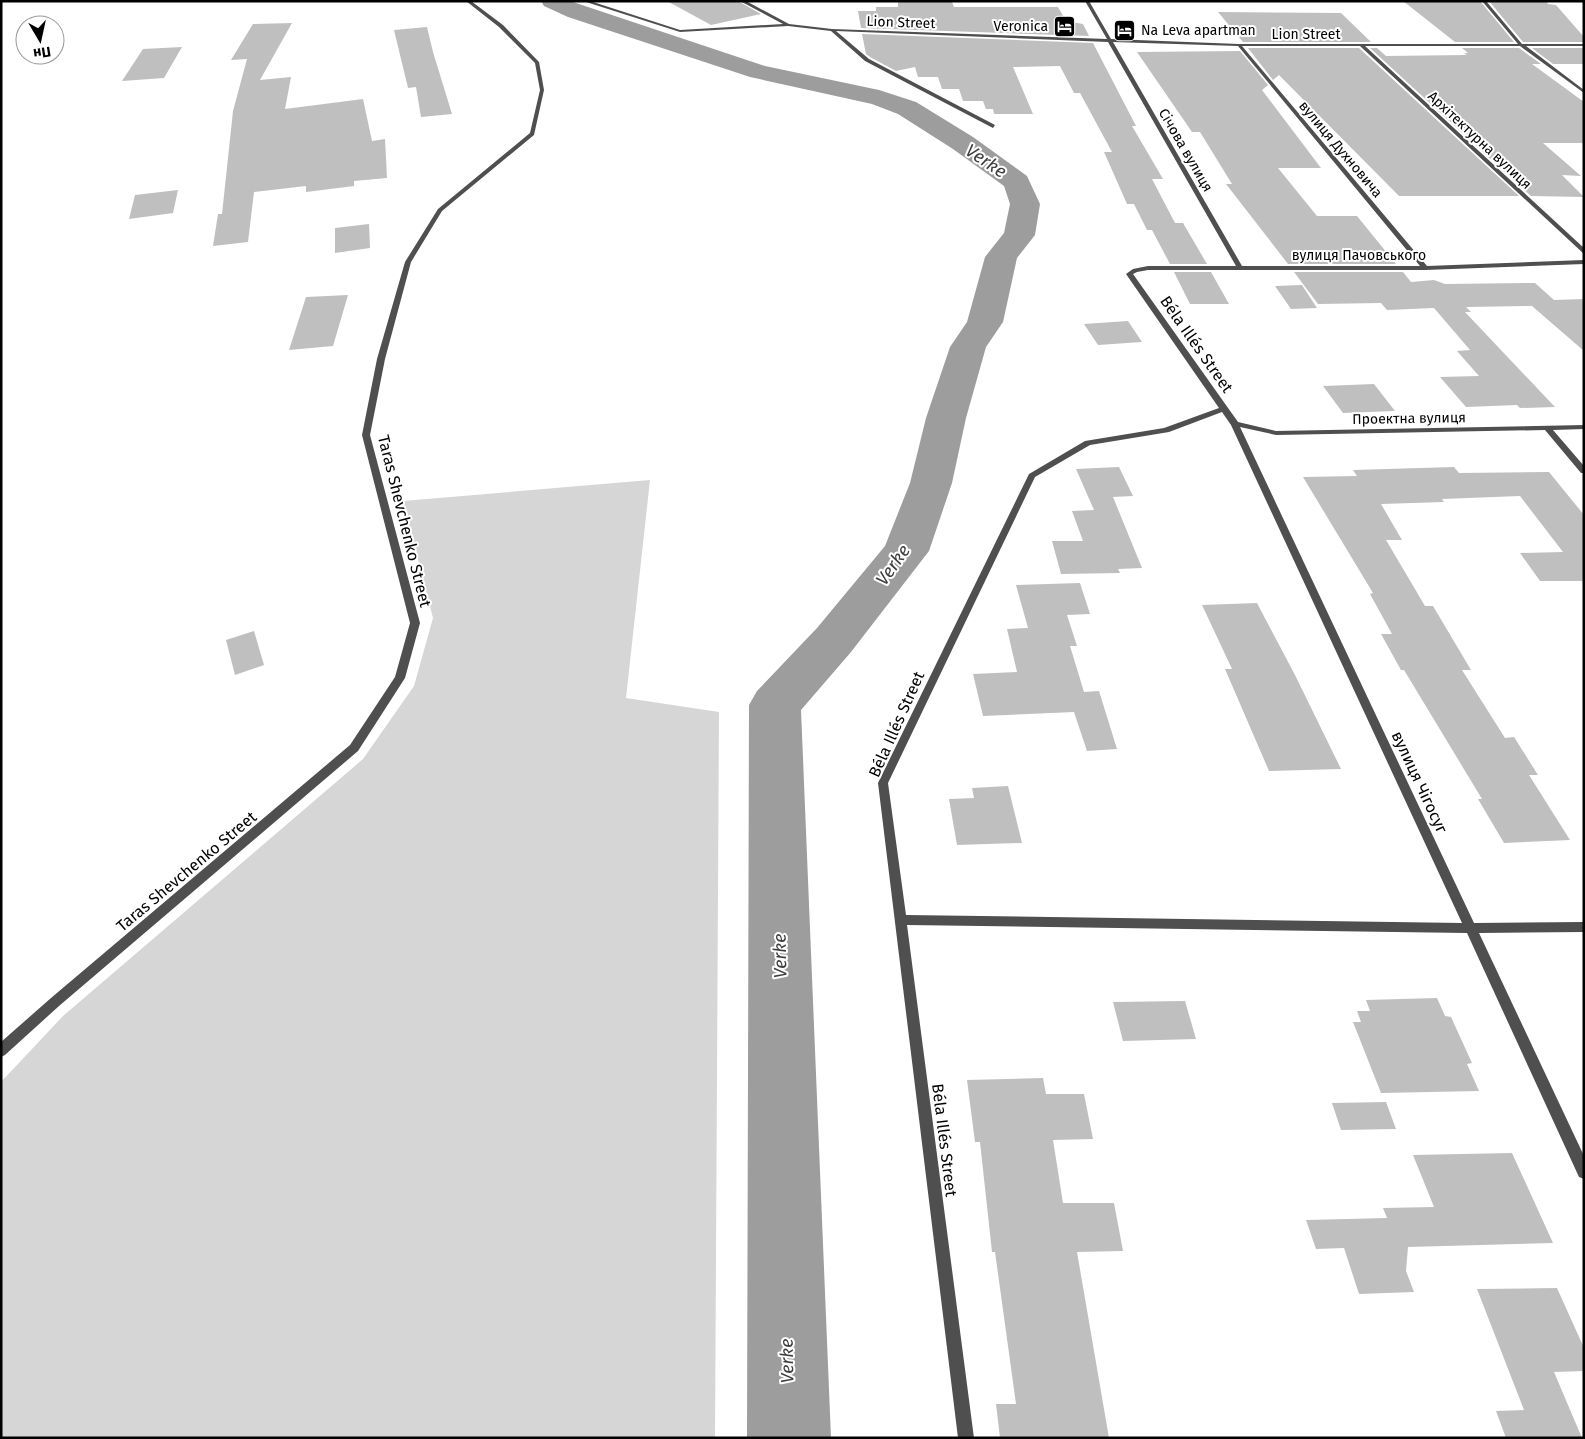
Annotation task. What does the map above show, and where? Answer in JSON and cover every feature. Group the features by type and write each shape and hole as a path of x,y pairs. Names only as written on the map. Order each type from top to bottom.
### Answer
{"street":[{"name":"Taras Shevchenko Street","path":"1,1051 55,1002 354,748 400,678 415,623 366,436 381,358 408,262 440,210 532,134 542,90 538,63 500,26 468,1"},
{"name":"Lion Street","path":"585,1 680,31 788,25 832,30 1112,42 1362,46 1584,45"},
{"name":"Lion Street","path":"742,1 788,25"},
{"name":"Січова вулиця","path":"1087,1 1240,269"},
{"path":"1484,1 1521,45 1584,92"},
{"path":"832,30 867,60 993,126"},
{"name":"вулиця Духновича","path":"1239,45 1425,268"},
{"name":"Архітектурна вулиця","path":"1362,46 1584,252"},
{"name":"вулиця Пачовського","path":"1135,270 1425,268 1584,262"},
{"name":"Béla Illés Street","path":"966,1438 883,783 1032,476 1088,443 1166,430 1222,409 1129,274 1135,270"},
{"name":"вулиця Чігосуг","path":"1222,409 1236,424 1584,1172"},
{"name":"Проектна вулиця","path":"1236,424 1276,433 1584,427"},
{"path":"1547,428 1584,471"},
{"path":"901,920 1470,928 1584,927"}],"shaded area":[{"path":"650,480 626,698 719,712 715,1438 1,1438 1,1082 63,1016 363,759 414,686 433,618 403,501"}],"building":[{"path":"667,1 738,1 761,14 711,25"},
{"path":"898,1 952,2 954,7 1058,7 1066,21 1083,24 1089,36 861,28 858,11 876,11 876,7 898,7"},
{"path":"1403,1 1480,1 1514,42 1455,42"},
{"path":"1489,1 1546,1 1548,4 1556,5 1584,37 1584,42 1523,42"},
{"path":"1218,12 1341,13 1371,42 1243,42"},
{"path":"292,23 260,80 291,77 285,109 363,99 372,141 385,139 387,178 354,181 354,186 306,192 306,186 254,192 248,242 213,246 218,214 222,214 233,111 247,59 231,60 253,24"},
{"path":"427,27 452,114 421,117 416,87 408,88 394,30"},
{"path":"862,34 1093,43 1136,126 1132,126 1163,179 1152,179 1175,223 1183,223 1207,264 1170,264 1152,230 1147,230 1134,204 1127,204 1104,152 1112,152 1080,93 1074,93 1060,66 1013,67 1033,114 994,114 993,109 986,109 983,101 963,101 959,89 942,89 938,77 918,77 915,67 896,71 870,57 866,54"},
{"path":"182,47 164,78 122,81 143,49"},
{"path":"1248,48 1359,48 1519,196 1399,196 1279,75 1273,80"},
{"path":"1370,48 1377,48 1386,56 1467,55 1464,53 1468,53 1462,48 1519,48 1541,64 1532,64 1584,102 1584,143 1543,143 1581,176 1562,175 1584,197 1531,196"},
{"path":"1532,48 1584,48 1584,64 1553,64"},
{"path":"1240,51 1268,85 1262,90 1321,168 1278,168 1317,216 1357,216 1396,264 1288,264 1226,184 1232,184 1200,132 1192,132 1137,52"},
{"path":"178,190 173,213 129,219 135,195"},
{"path":"369,224 370,248 335,253 335,228"},
{"path":"1174,272 1211,272 1229,304 1190,304"},
{"path":"1294,272 1403,272 1411,282 1434,280 1445,284 1535,283 1554,300 1584,299 1584,351 1532,306 1466,307 1471,312 1465,312 1555,407 1520,408 1517,405 1466,407 1440,377 1479,376 1457,351 1470,350 1434,308 1387,310 1381,303 1318,304"},
{"path":"1302,285 1317,308 1291,309 1275,286"},
{"path":"348,295 333,346 289,350 306,297"},
{"path":"1128,321 1142,342 1098,345 1084,324"},
{"path":"1374,384 1395,411 1343,413 1323,386"},
{"path":"1119,467 1133,496 1113,497 1142,568 1118,569 1120,573 1061,574 1052,541 1083,541 1072,511 1094,510 1076,469"},
{"path":"1454,467 1459,473 1549,472 1584,515 1584,581 1540,581 1520,553 1563,552 1520,496 1442,499 1444,502 1381,504 1402,540 1386,540 1425,606 1433,606 1471,670 1462,670 1505,738 1514,737 1538,775 1529,775 1570,840 1504,843 1478,799 1482,799 1404,670 1401,670 1381,634 1392,634 1370,594 1373,593 1303,477 1357,476 1353,470"},
{"path":"1080,583 1090,614 1067,615 1077,646 1070,646 1084,692 1099,691 1117,749 1087,751 1074,712 983,716 973,674 1017,672 1007,629 1028,628 1016,585"},
{"path":"1257,603 1341,769 1269,771 1225,669 1232,669 1202,605"},
{"path":"254,631 264,665 235,675 226,640"},
{"path":"1008,786 1022,843 957,845 949,799 974,798 972,788"},
{"path":"1437,998 1445,1016 1451,1017 1472,1063 1467,1064 1479,1091 1381,1093 1353,1022 1361,1022 1357,1011 1370,1011 1366,1000"},
{"path":"1185,1001 1196,1039 1123,1041 1113,1002"},
{"path":"1043,1078 1046,1094 1084,1094 1093,1139 1053,1140 1063,1203 1114,1203 1123,1251 1077,1252 1109,1438 1000,1438 996,1404 1016,1404 995,1252 992,1252 980,1142 975,1142 967,1080"},
{"path":"1386,1102 1396,1129 1341,1130 1332,1103"},
{"path":"1512,1153 1553,1243 1408,1247 1406,1271 1414,1292 1359,1294 1344,1248 1316,1249 1306,1220 1387,1218 1383,1208 1434,1207 1413,1155"},
{"path":"1557,1288 1584,1348 1584,1371 1554,1372 1582,1438 1506,1438 1496,1411 1524,1410 1477,1289"}],"waterway":[{"name":"Verke","path":"552,1 576,12 759,72 879,98 907,108 963,143 1017,182 1025,204 1019,235 1001,257 985,322 968,347 946,418 931,483 906,551 834,640 775,705 789,1438"}],"place":[{"name":"Veronica","path":"1064,26"},
{"name":"Na Leva apartman","path":"1125,30"}]}
